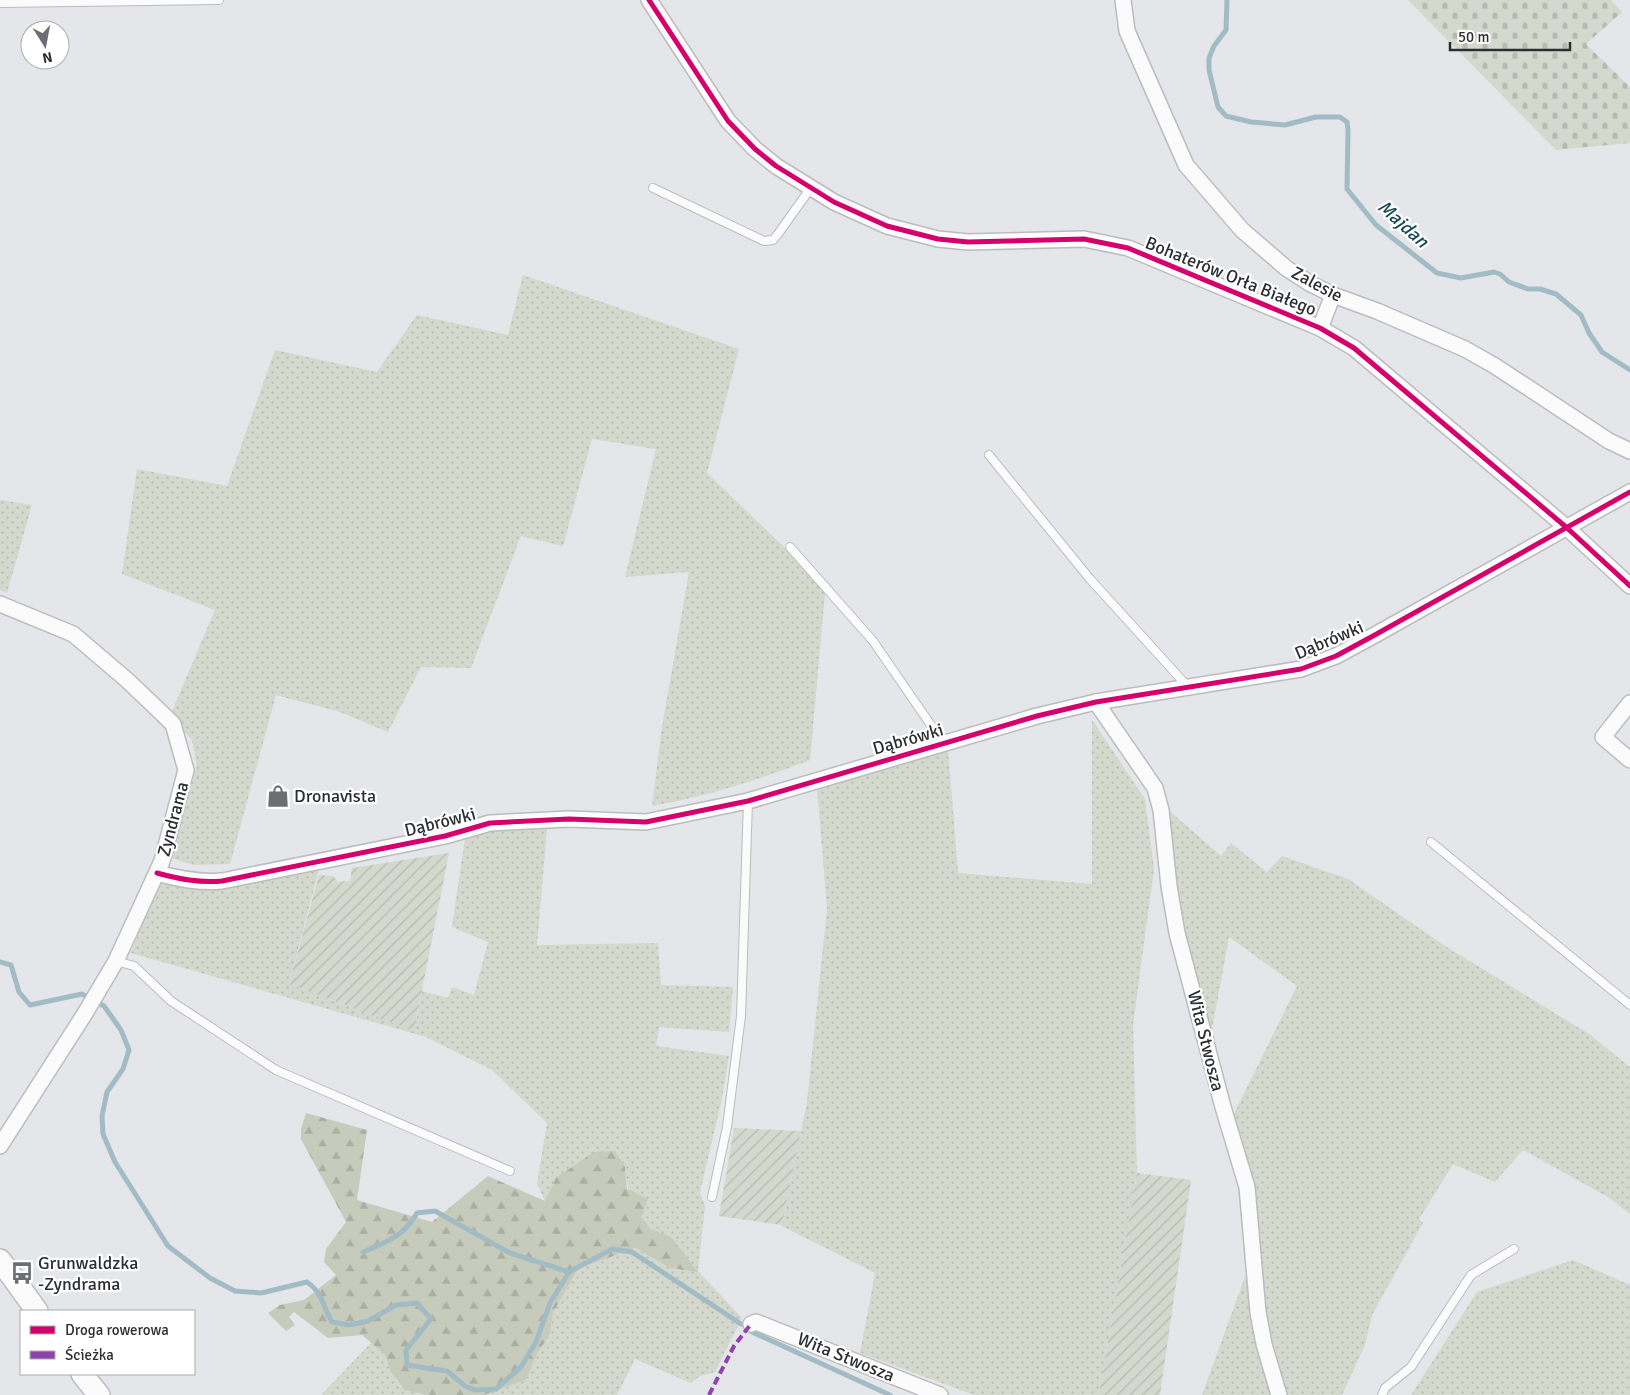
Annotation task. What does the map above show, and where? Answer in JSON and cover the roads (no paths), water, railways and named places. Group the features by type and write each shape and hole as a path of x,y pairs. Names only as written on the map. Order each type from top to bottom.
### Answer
{"street":[{"name":"Bohaterów Orła Białego","path":"649,0 728,121 755,149 810,189 887,226 938,239 968,242 1084,239 1128,248 1320,328 1354,348 1566,526 1630,586"},
{"name":"Zalesie","path":"1123,0 1127,31 1186,166 1242,230 1286,268 1333,296 1377,311 1465,349 1495,366 1609,441 1630,451"},
{"path":"1320,328 1333,296"},
{"name":"Dąbrówki","path":"157,873 180,880 222,881 436,838 490,823 561,820 646,822 748,801 1037,716 1096,702 1300,669 1336,656 1462,588 1566,526 1630,492"},
{"name":"Zyndrama","path":"0,604 73,634 127,680 173,724 186,770 157,873 116,961 96,996 0,1146"},
{"name":"Wita Stwosza","path":"1096,702 1155,788 1161,810 1177,932 1222,1106 1247,1187 1258,1312 1264,1344 1279,1395"},
{"path":"1630,703 1603,737 1630,760"},
{"path":"0,1260 36,1310"},
{"name":"Wita Stwosza","path":"751,1324 756,1322 940,1395"},
{"path":"83,1375 99,1395"}],"lane":[{"path":"0,3 219,0"},
{"path":"653,188 764,241 773,240 810,189"},
{"path":"989,455 1090,579 1189,688"},
{"path":"790,547 873,641 935,731 946,742"},
{"path":"712,1196 727,1127 741,1016 748,801"},
{"path":"1432,842 1630,1005"},
{"path":"116,961 134,966 171,1001 276,1070 510,1171"},
{"path":"1382,1395 1385,1388 1411,1367 1471,1275 1514,1249"}],"waterway":[{"name":"Majdan","path":"1227,0 1226,30 1214,46 1209,58 1209,70 1218,107 1226,116 1251,122 1285,125 1316,117 1340,117 1347,122 1348,130 1347,189 1376,225 1437,273 1461,278 1494,272 1500,274 1509,282 1528,289 1540,289 1556,294 1581,315 1589,333 1602,352 1630,370"},
{"path":"0,962 11,965 19,992 30,1005 82,994 104,1006 121,1030 129,1050 123,1069 107,1092 102,1116 103,1134 115,1162 168,1246 210,1278 235,1291 261,1293 307,1282 316,1290 332,1322 349,1325 368,1321 396,1305 417,1303 431,1319 406,1350 407,1365 447,1371 465,1386 475,1390 496,1389 521,1367 536,1342 550,1303 569,1272 612,1249 632,1252 741,1324"},
{"path":"363,1252 401,1233 417,1213 435,1211 510,1253 569,1272"},
{"path":"752,1332 890,1395"}],"place":[{"name":"Dronavista","path":"278,796"},
{"name":"Grunwaldzka -Zyndrama","path":"22,1273"}]}
